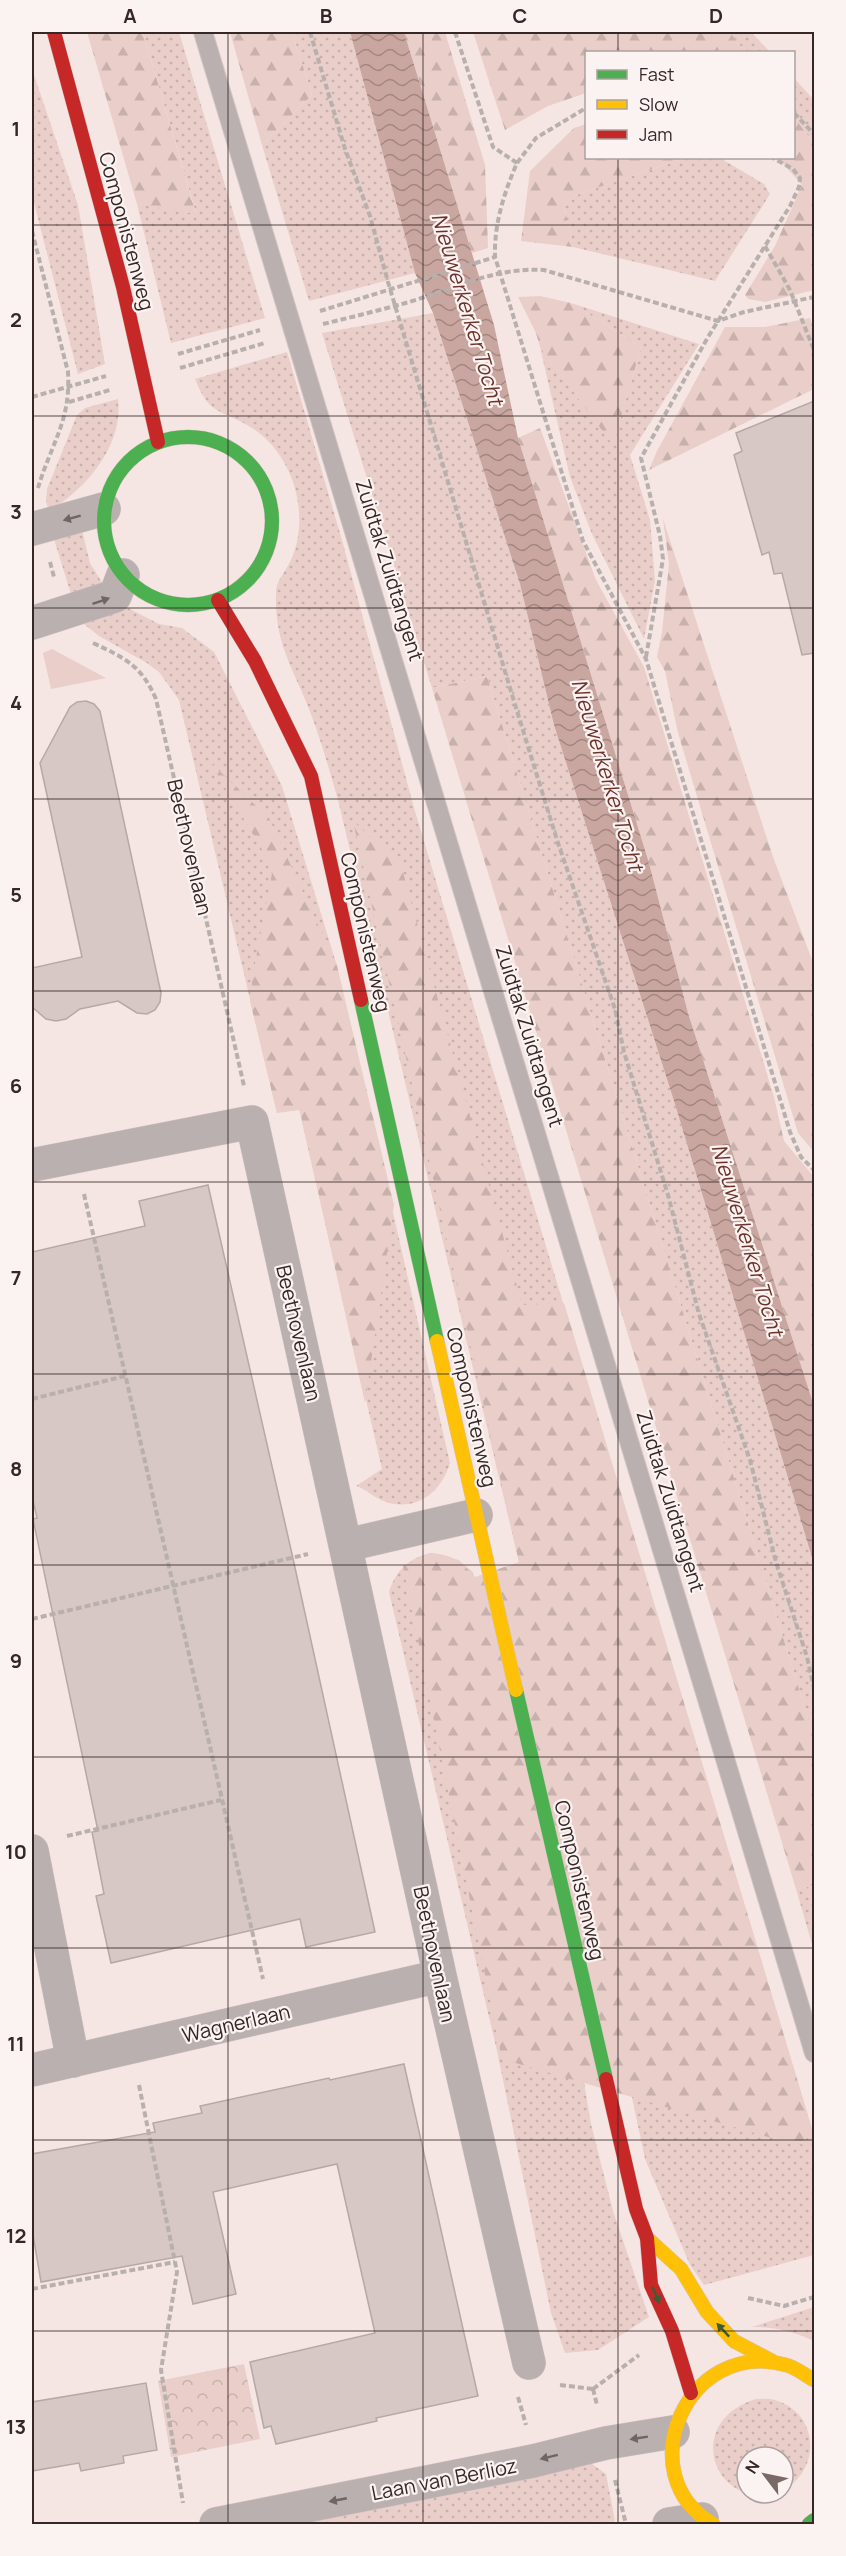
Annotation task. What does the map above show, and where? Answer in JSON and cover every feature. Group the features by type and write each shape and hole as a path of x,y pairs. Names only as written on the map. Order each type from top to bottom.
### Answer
{"main road":[{"name":"Componistenweg","path":"54,32 113,247 158,442"},
{"path":"183,436 210,439 226,446 254,468 267,490 272,516 270,543 258,567 241,587 218,600 192,605 166,603 142,592 123,575 111,555 104,533 104,509 110,488 122,468 138,453 158,442 183,436"},
{"name":"Componistenweg","path":"218,600 255,661 311,776 476,1515 636,2209 648,2238 651,2285 672,2331 691,2393"},
{"name":"Componistenweg","path":"648,2238 681,2269 707,2312 734,2341 772,2361"},
{"path":"708,2522 682,2494 671,2464 673,2432 679,2411 691,2393 714,2373 742,2362 772,2361 804,2371 814,2380"},
{"path":"808,2524 814,2520"}],"street":[{"path":"35,528 104,509"},
{"path":"32,622 115,596 123,575"},
{"path":"32,1165 252,1122"},
{"name":"Beethovenlaan","path":"252,1122 440,1976 522,2375"},
{"path":"346,1545 476,1515"},
{"path":"32,1851 73,2061"},
{"name":"Wagnerlaan","path":"32,2070 440,1976"},
{"name":"Laan van Berlioz","path":"216,2524 533,2461 606,2443 673,2432"},
{"path":"669,2524 708,2522"}],"lane":[{"name":"Zuidtak Zuidtangent","path":"203,32 814,2053"}],"path":[{"path":"310,32 345,149 370,216 557,840 615,1009 624,1052 668,1195 699,1314 750,1460 776,1562 807,1657 814,1688"},
{"path":"455,32 493,147 517,163"},
{"path":"585,109 536,138 517,163 504,194 494,241 495,257 582,542 646,659 790,1132 801,1157 814,1170"},
{"path":"795,114 814,134"},
{"path":"646,659 663,559 660,536 641,458 718,321 799,187 800,178 793,169 775,159"},
{"path":"32,231 68,372 69,402 35,498 35,528 65,613"},
{"path":"765,246 796,303 814,350"},
{"path":"311,314 495,257"},
{"path":"314,327 410,302 485,276 522,269 544,270 718,321 744,312 796,303 814,297"},
{"path":"172,356 272,327"},
{"path":"177,369 275,341"},
{"path":"32,397 112,374"},
{"path":"69,402 114,388"},
{"name":"Beethovenlaan","path":"65,613 77,633 133,664 147,679 156,699 252,1122"},
{"path":"75,1156 175,1585 221,1800 271,2015"},
{"path":"32,1399 125,1376"},
{"path":"32,1619 346,1545"},
{"path":"63,1837 221,1800"},
{"path":"131,2047 177,2272 161,2370 184,2508"},
{"path":"32,2289 175,2262"},
{"path":"522,2375 533,2461"}],"green space":[{"path":"87,32 143,32 196,214 137,204"},
{"path":"143,32 179,32 265,318 171,343 137,204 196,213"},
{"path":"230,32 292,32 312,95 262,145"},
{"path":"292,32 350,32 415,273 309,301 262,145 312,95"},
{"path":"404,32 445,32 485,165 488,248 472,253"},
{"path":"473,32 730,32 744,51 585,51 585,93 548,106 505,130"},
{"path":"730,32 751,32 769,51 744,51"},
{"path":"32,69 78,205 105,364 78,374 32,195"},
{"path":"795,79 814,100 814,144 795,118"},
{"path":"795,118 814,144 814,290 765,302 748,299 745,295 775,246 802,185 779,159 795,159"},
{"path":"585,124 585,159 681,159 579,194 564,205 573,247 521,241 530,171 574,128"},
{"path":"681,159 722,159 764,184 770,194 715,281 573,247 564,205 579,194"},
{"path":"540,296 571,303 641,347 613,445 540,347 536,333 518,297"},
{"path":"571,303 699,344 630,455 650,520 655,581 644,639 592,534 570,477 540,347 613,444 641,347"},
{"path":"433,313 520,584 554,725 674,1101 814,1564 814,1738 487,676 432,688 322,333"},
{"path":"810,318 814,329 814,389 649,470 657,451 725,327 765,327"},
{"path":"287,352 342,540 414,808 814,2136 814,2255 704,2285 690,2265 645,2159 519,1562 338,800 316,727 287,657 278,628 276,588 291,560 298,537 299,514 295,490 284,462 275,449 259,433 211,406 195,379"},
{"path":"118,399 115,433 100,464 76,491 49,511 46,501 47,489 77,415 85,408"},
{"path":"540,428 596,580 644,667 774,1097 784,1141 814,1177 814,1406 688,1013 649,863 518,438"},
{"path":"663,519 773,857 814,965 814,1152 798,1133 678,733 665,671 657,657 669,564"},
{"path":"81,526 90,563 103,584 72,597 52,533"},
{"path":"128,608 159,624 182,628 214,652 282,786 337,966 450,1463 446,1474 433,1492 415,1503 393,1504 356,1486 382,1469 298,1105 277,1113 179,700 159,672 99,636 79,620"},
{"path":"52,649 106,678 51,689 43,653"},
{"path":"487,676 814,1738 814,1886 796,1889 432,688"},
{"path":"210,762 269,818 337,966 394,1205 365,1403 300,1110 277,1113 250,1001 273,868"},
{"path":"353,821 401,865 522,1305 564,1303 813,2132 799,2146 502,2059 403,1566 430,1553 459,1560 475,1577 519,1562"},
{"path":"430,1553 453,1558 473,1572 583,2076 591,2124 613,2211 649,2317 598,2350 565,2353 551,2313 497,2051 389,1592 395,1577 404,1566"},
{"path":"814,1886 814,1951 796,1889"},
{"path":"814,2307 814,2341 784,2330 752,2327"},
{"path":"244,2364 260,2439 171,2457 158,2381"},
{"path":"756,2399 775,2400 790,2407 807,2429 810,2442 809,2456 796,2481 795,2445 735,2445 735,2488 723,2477 715,2461 713,2443 719,2425 733,2410"},
{"path":"588,2461 606,2474 615,2521 610,2524 284,2524"}],"water":[{"name":"Nieuwerkerker Tocht","path":"350,32 404,32 494,325 518,438 649,863 688,1013 814,1406 814,1564 674,1101 554,725 520,584 433,313 415,273"}],"building":[{"path":"814,401 814,653 802,655 782,573 774,574 769,552 762,555 734,455 742,451 736,433"},
{"path":"86,701 94,704 100,711 161,993 160,1002 155,1010 147,1014 137,1013 118,1001 80,1009 66,1019 56,1021 46,1019 32,1007 32,968 82,957 40,763 70,707 77,702"},
{"path":"208,1185 375,1932 306,1947 300,1919 111,1963 96,1896 104,1894 92,1832 98,1831 33,1519 37,1518 32,1496 32,1252 145,1226 139,1201"},
{"path":"404,2064 478,2396 376,2418 377,2421 276,2444 271,2426 264,2428 250,2362 375,2333 337,2164 213,2192 236,2294 193,2304 182,2256 41,2282 32,2229 32,2154 155,2132 153,2123 202,2113 200,2106"},
{"path":"146,2383 157,2450 123,2456 124,2463 81,2471 79,2463 32,2471 32,2402"}],"traffic: fast":[{"path":"188,437 220,443 235,451 247,462 258,474 266,489 272,521 266,553 258,568 247,580 235,591 220,599 188,605 156,599 141,591 129,580 118,568 110,553 104,521 110,489 118,474 129,462 141,451 156,443 188,437"},
{"path":"361,1000 437,1341"},
{"path":"516,1690 606,2079"},
{"path":"809,2524 814,2520"}],"traffic: slow":[{"path":"437,1341 516,1690"},
{"path":"647,2238 681,2269 707,2312 734,2341 772,2361"},
{"path":"713,2524 688,2502 675,2475 673,2445 680,2416 697,2390 721,2371 751,2362 786,2365 814,2380"}],"traffic: jam":[{"path":"54,32 123,287 158,442"},
{"path":"218,600 255,661 311,776 361,1000"},
{"path":"606,2079 636,2209 647,2238 651,2285 672,2331 691,2393"}]}
